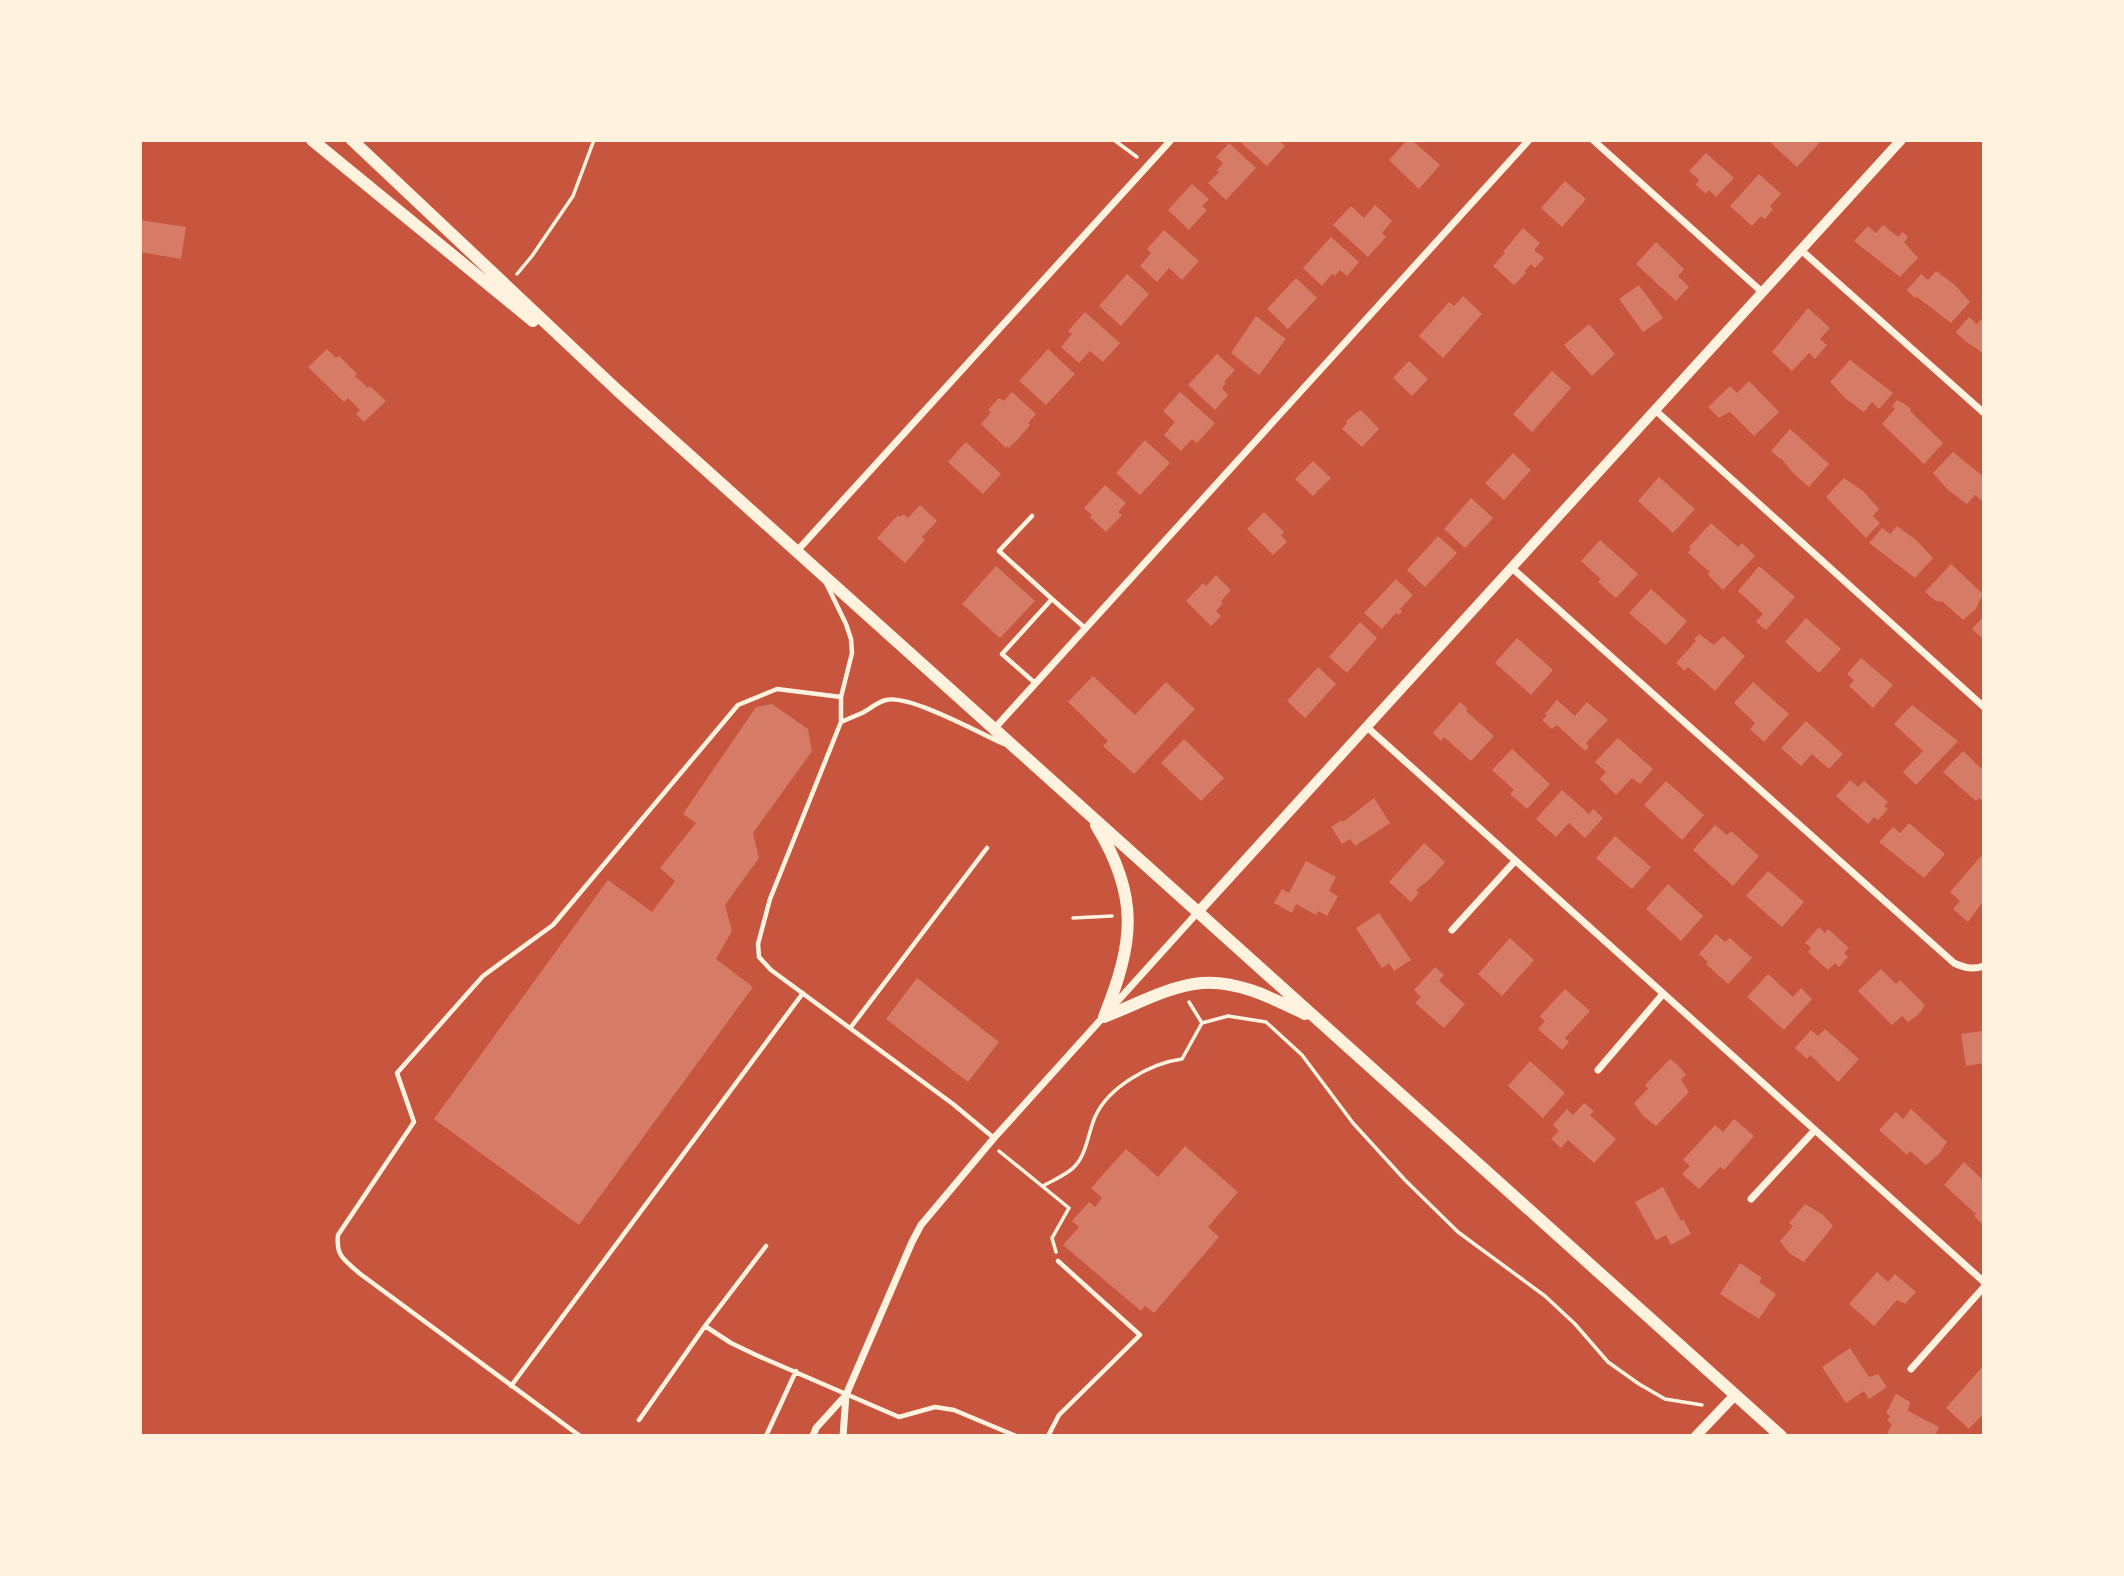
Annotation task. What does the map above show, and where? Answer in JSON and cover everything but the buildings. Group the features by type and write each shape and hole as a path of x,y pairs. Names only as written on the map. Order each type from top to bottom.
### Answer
{"main road":[{"path":"313,140 617,390"},
{"path":"352,140 617,390 1781,1436"},
{"path":"1088,813 1111,851 1120,872 1129,915 1124,961 1104,1017"},
{"path":"1104,1017 1161,994 1202,983 1222,984 1262,995 1320,1021"}],"street":[{"path":"797,551 1171,140"},
{"path":"994,729 1529,140"},
{"path":"1593,140 1762,292"},
{"path":"843,1436 846,1395 912,1241 922,1225 991,1141 1901,140"},
{"path":"1801,250 1984,413"},
{"path":"1655,410 1984,707"},
{"path":"1512,568 1954,963 1964,968 1984,967"},
{"path":"1367,727 1984,1284 1911,1369"},
{"path":"1452,930 1515,861"},
{"path":"1598,1070 1663,994"},
{"path":"1751,1199 1814,1131"},
{"path":"813,1436 816,1428 846,1395"},
{"path":"1696,1436 1735,1395"}],"lane":[{"path":"1032,516 999,551 1086,629"},
{"path":"819,571 851,639 852,653 841,697 841,722 770,899 758,944 759,957 772,970 953,1104 991,1141"},
{"path":"1036,684 1002,654 1052,599"},
{"path":"580,1436 359,1273 337,1249 338,1235 414,1122 397,1073 483,976 553,925 738,705 777,689 841,697"},
{"path":"841,722 878,702 898,699 921,706 1019,751"},
{"path":"851,1027 987,848"},
{"path":"511,1386 803,993"},
{"path":"639,1420 705,1326 766,1246"},
{"path":"1048,1436 1059,1415 1140,1335 1058,1261"},
{"path":"705,1326 756,1355 899,1417 935,1407 954,1410 1016,1436"},
{"path":"766,1436 796,1371"}],"path":[{"path":"507,286 532,256 573,196 594,140"},
{"path":"1114,140 1148,165"},
{"path":"1073,918 1112,916"},
{"path":"1186,998 1202,1023"},
{"path":"1043,1186 1077,1165 1096,1115 1104,1102 1131,1077 1167,1061 1182,1059 1202,1023 1228,1016 1266,1022 1302,1055 1353,1123 1458,1232 1545,1296 1618,1370 1665,1399 1702,1405"},
{"path":"991,1141 1069,1208 1052,1238 1058,1261"}]}
